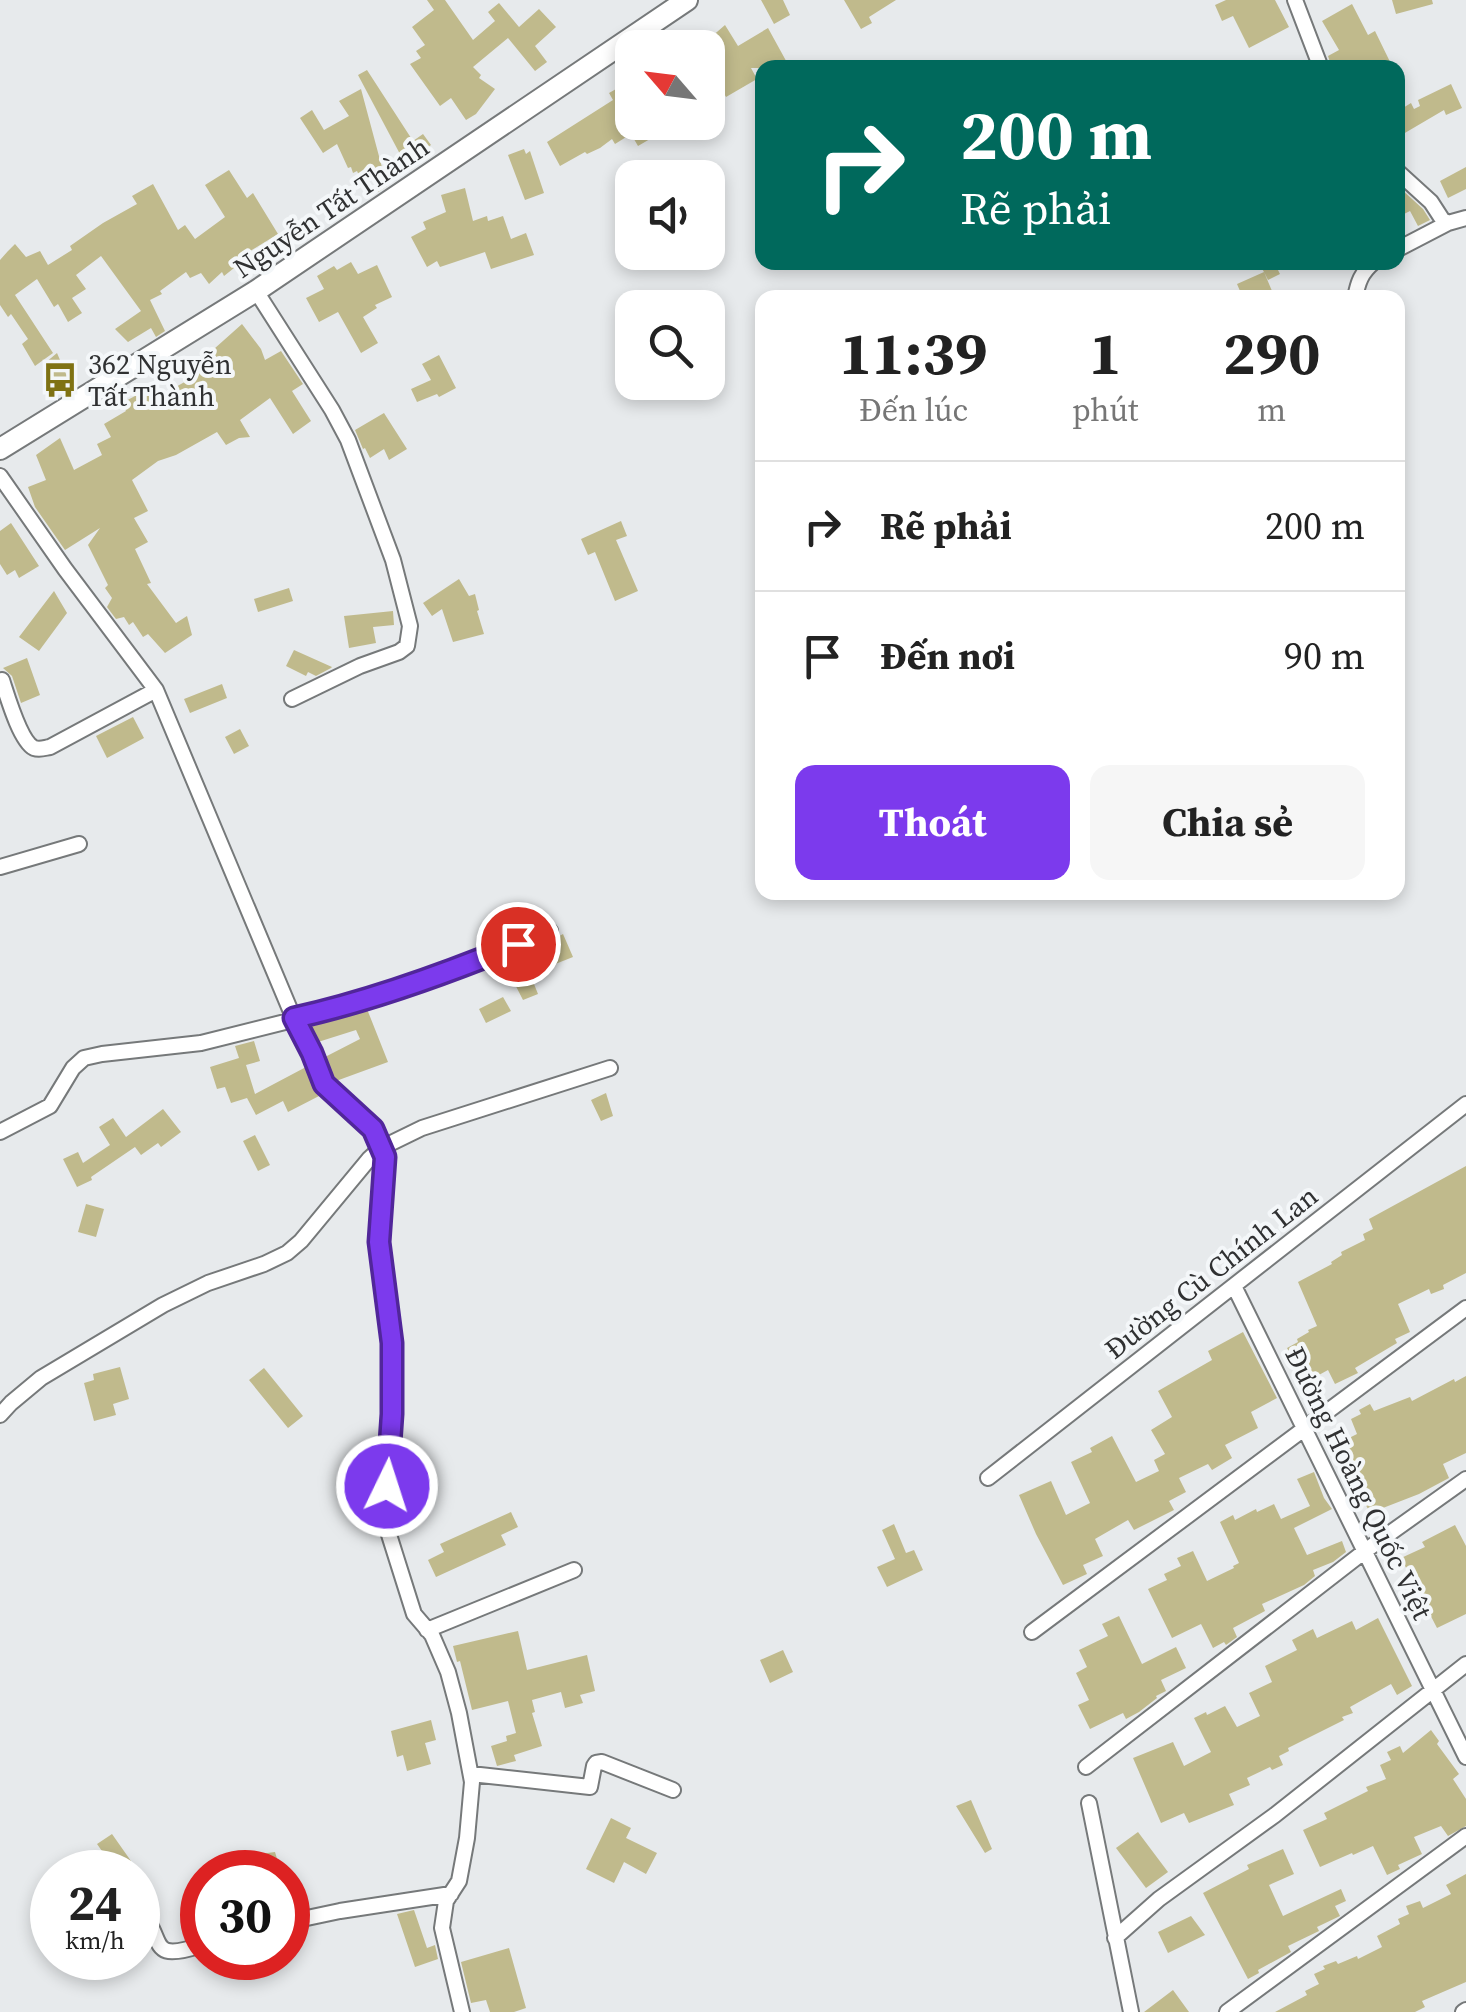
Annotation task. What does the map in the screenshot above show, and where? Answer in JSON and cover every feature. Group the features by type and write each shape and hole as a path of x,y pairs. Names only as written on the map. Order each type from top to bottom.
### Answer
{"main road":[{"name":"Nguyễn Tất Thành","path":"0,450 256,292 687,0"}],"street":[{"path":"1295,0 1318,60"},
{"path":"1405,178 1448,223"},
{"path":"1405,246 1448,223 1466,218"},
{"path":"256,292 348,440 393,560 410,626 407,646 400,652 360,666 292,700"},
{"path":"0,476 156,690 324,1084 373,1129 385,1157 379,1242 392,1343 385,1522 414,1614 432,1635 448,1672 472,1782 459,1881 446,1901 442,1928 462,2012"},
{"path":"2,680 20,728 36,749 50,747 156,690"},
{"path":"0,867 79,844"},
{"path":"0,1132 50,1106 72,1068 84,1058 201,1043 329,1011 419,984 550,931"},
{"path":"0,1416 41,1378 163,1305 287,1253 381,1148 422,1128 610,1068"},
{"name":"Đường Cù Chính Lan","path":"988,1478 1466,1104"},
{"name":"Đường Hoàng Quốc Việt","path":"1234,1286 1466,1757"},
{"path":"1032,1632 1466,1308"},
{"path":"1086,1767 1365,1551 1466,1479"},
{"path":"426,1630 574,1570"},
{"path":"1115,1938 1178,1883 1276,1814 1466,1664"},
{"path":"470,1774 590,1788 594,1766 602,1762 673,1790"},
{"path":"1089,1803 1131,2012"},
{"path":"1227,2012 1466,1836"},
{"path":"310,1917 451,1894"}],"building":[{"path":"427,0 445,0 473,40 495,21 488,12 499,3 519,27 539,9 556,27 535,46 547,62 535,71 508,38 473,67 481,75 479,78 495,89 476,114 466,120 451,98 440,106 410,64 421,58 416,51 425,45 412,27 434,10"},
{"path":"761,0 783,0 790,15 774,24"},
{"path":"844,0 896,0 869,17 872,23 861,29"},
{"path":"1226,0 1275,0 1289,27 1249,48 1233,16 1222,21 1215,5"},
{"path":"1392,0 1432,0 1433,4 1396,14"},
{"path":"1352,4 1368,35 1375,31 1389,60 1329,60 1328,56 1339,50 1322,21"},
{"path":"725,25 738,46 768,28 786,60 755,60 755,68 751,68 755,80 726,97 725,30 719,30"},
{"path":"367,70 413,141 423,134 431,145 415,156 419,164 409,171 358,75"},
{"path":"1451,84 1462,108 1446,115 1444,110 1405,133 1405,107 1411,103 1414,109 1420,106 1418,100"},
{"path":"361,89 387,186 378,192 371,176 361,180 357,171 353,173 348,168 337,144 323,153 300,118 312,110 324,130 349,116 339,101"},
{"path":"615,90 615,140 621,140 615,144 612,139 560,166 547,142 613,100 609,93"},
{"path":"524,149 526,154 530,151 544,193 525,200 508,155"},
{"path":"1466,167 1466,189 1448,198 1440,181"},
{"path":"229,170 247,198 253,193 278,234 237,259 239,264 209,284 201,273 190,278 186,272 160,291 162,294 150,300 165,331 156,337 151,328 128,342 115,329 141,311 101,256 76,275 86,289 72,298 82,313 68,322 37,279 15,295 53,353 35,366 22,344 28,339 0,305 0,260 8,251 15,244 26,257 40,251 48,265 103,223 137,204 132,196 153,184 178,230 185,225 195,239 225,217 205,185"},
{"path":"465,188 473,221 503,216 511,239 526,233 534,255 491,269 485,252 440,267 437,261 427,267 411,237 426,229 423,222 446,212 441,195"},
{"path":"1405,193 1430,220 1418,226 1410,211 1405,214"},
{"path":"351,262 358,274 377,265 392,297 375,305 377,308 363,317 378,343 361,353 338,312 319,322 306,298 324,289 317,276"},
{"path":"1263,270 1278,270 1280,274 1268,280"},
{"path":"1264,272 1272,290 1240,290 1237,284"},
{"path":"242,324 265,360 281,351 303,384 292,391 311,421 293,434 270,398 240,420 250,437 226,445 217,432 158,461 132,480 148,511 134,518 148,542 135,549 151,583 147,584 176,623 187,616 192,635 165,653 148,634 143,637 133,622 129,625 124,617 116,619 107,607 112,598 88,545 100,528 65,550 35,507 28,487 46,480 36,455 60,438 74,470 102,455 97,444 111,437 104,424 126,411 122,403 148,389 153,400 195,376 191,370 207,360 205,357"},
{"path":"57,353 72,388 64,393 45,363"},
{"path":"439,355 456,388 417,402 411,389 431,380 422,364"},
{"path":"384,413 407,449 389,460 384,449 370,458 355,430"},
{"path":"621,521 627,536 616,540 638,591 615,601 595,552 588,555 581,539"},
{"path":"11,523 39,566 19,578 15,570 7,575 0,564 0,531"},
{"path":"459,579 469,596 475,594 484,634 453,642 442,609 432,616 423,603"},
{"path":"289,588 293,601 258,612 254,599"},
{"path":"54,591 67,613 39,651 19,637"},
{"path":"393,611 394,625 373,627 376,643 349,648 344,616"},
{"path":"294,650 332,667 316,676 308,672 306,676 286,666"},
{"path":"27,658 40,695 21,703 12,676 3,668"},
{"path":"222,684 227,698 190,713 184,699"},
{"path":"133,717 144,738 107,758 96,736"},
{"path":"240,729 249,746 234,754 225,737"},
{"path":"563,934 573,957 530,974 538,994 523,1000 505,965 547,949 545,944"},
{"path":"503,997 511,1011 486,1023 479,1009"},
{"path":"367,1009 388,1062 336,1081 325,1057 360,1039 356,1030 318,1042 310,1027"},
{"path":"254,1041 260,1061 246,1065 255,1094 306,1067 314,1089 321,1095 288,1112 283,1101 256,1115 247,1098 231,1103 225,1087 217,1089 210,1067 239,1058 235,1046"},
{"path":"606,1093 613,1116 601,1121 591,1100"},
{"path":"163,1109 181,1132 161,1147 158,1143 141,1155 135,1147 77,1187 63,1159 78,1152 83,1163 110,1145 99,1127 113,1118 126,1137"},
{"path":"255,1135 270,1165 258,1171 243,1141"},
{"path":"1466,1166 1466,1273 1443,1285 1444,1289 1431,1294 1429,1289 1398,1304 1410,1332 1355,1368 1358,1373 1335,1384 1328,1370 1306,1382 1287,1348 1317,1326 1298,1282 1365,1240 1363,1234 1373,1229 1369,1219"},
{"path":"86,1204 104,1209 96,1237 78,1232"},
{"path":"1243,1332 1277,1398 1251,1412 1258,1428 1225,1445 1232,1458 1212,1470 1208,1464 1179,1478 1186,1492 1169,1501 1174,1510 1134,1530 1128,1520 1095,1539 1103,1556 1083,1565 1087,1574 1063,1585 1019,1495 1051,1481 1066,1515 1090,1503 1071,1462 1112,1436 1136,1482 1159,1471 1154,1460 1165,1454 1151,1430 1172,1417 1158,1391 1212,1360 1208,1351"},
{"path":"120,1367 129,1399 113,1404 116,1415 94,1421 84,1383 94,1380 93,1374"},
{"path":"264,1368 303,1416 288,1428 249,1380"},
{"path":"1466,1376 1466,1453 1443,1464 1449,1478 1370,1513 1336,1447 1357,1434 1351,1419 1370,1404 1374,1411 1410,1397 1412,1401"},
{"path":"1314,1472 1332,1509 1294,1528 1307,1555 1342,1541 1346,1552 1313,1570 1315,1576 1304,1585 1262,1604 1265,1611 1233,1628 1237,1637 1226,1645 1224,1642 1213,1648 1201,1624 1172,1638 1148,1589 1167,1580 1164,1574 1181,1566 1177,1558 1193,1551 1207,1581 1234,1568 1239,1563 1220,1522 1274,1504 1281,1519 1310,1506 1297,1479"},
{"path":"511,1512 518,1527 501,1535 506,1545 436,1577 428,1560 444,1552 440,1544"},
{"path":"894,1524 906,1553 914,1550 923,1570 887,1587 877,1567 895,1559 882,1530"},
{"path":"1455,1525 1466,1546 1466,1614 1437,1628 1401,1558 1425,1547 1422,1542"},
{"path":"1119,1616 1142,1664 1176,1647 1186,1668 1161,1680 1166,1691 1139,1712 1126,1719 1123,1713 1090,1729 1078,1705 1089,1700 1076,1673 1087,1667 1079,1650 1108,1636 1102,1624"},
{"path":"1378,1618 1412,1686 1397,1695 1391,1684 1350,1707 1353,1713 1342,1717 1344,1720 1288,1748 1279,1756 1283,1765 1247,1778 1250,1785 1229,1794 1234,1805 1189,1823 1184,1813 1161,1823 1133,1758 1173,1742 1184,1766 1211,1752 1194,1718 1225,1706 1237,1727 1260,1716 1249,1693 1272,1682 1265,1666 1297,1650 1292,1640 1313,1629 1317,1638 1352,1621 1356,1630"},
{"path":"518,1631 527,1670 587,1655 595,1691 580,1695 583,1703 565,1708 561,1692 532,1700 542,1746 514,1755 516,1761 497,1766 491,1746 516,1733 508,1701 472,1710 453,1646"},
{"path":"783,1650 793,1672 770,1683 760,1660"},
{"path":"431,1720 436,1740 425,1743 431,1764 407,1771 403,1755 397,1757 391,1731"},
{"path":"1431,1730 1459,1774 1453,1779 1466,1799 1466,1826 1448,1836 1441,1826 1414,1837 1422,1854 1387,1875 1373,1846 1320,1867 1303,1830 1327,1819 1324,1813 1368,1791 1366,1787 1386,1779 1380,1765 1391,1760 1387,1752 1400,1746 1403,1753"},
{"path":"971,1800 992,1849 985,1853 956,1806"},
{"path":"611,1818 631,1828 626,1838 657,1853 646,1874 624,1862 614,1883 586,1869"},
{"path":"1138,1832 1168,1872 1146,1888 1116,1848"},
{"path":"112,1834 123,1850 101,1850 97,1844"},
{"path":"1283,1849 1294,1874 1269,1885 1283,1916 1341,1889 1346,1901 1335,1906 1340,1916 1288,1946 1291,1952 1248,1979 1203,1893 1249,1869 1247,1865"},
{"path":"1466,1874 1466,1982 1422,2001 1425,2007 1415,2012 1275,2012 1319,1984 1314,1974 1325,1969 1323,1966 1357,1956 1358,1959 1382,1947 1377,1936 1400,1924 1398,1919 1409,1914 1406,1906 1420,1901 1423,1908 1451,1894 1446,1885"},
{"path":"414,1910 427,1948 435,1945 438,1959 415,1967 397,1914"},
{"path":"1191,1916 1205,1935 1168,1953 1158,1932"},
{"path":"509,1948 526,2008 490,2012 486,2000 471,2003 461,1962"},
{"path":"1173,1990 1189,2012 1144,2012"}],"place":[{"name":"362 Nguyễn Tất Thành","path":"60,380"}],"route":[{"path":"387,1486 392,1343 379,1242 385,1157 373,1129 324,1084 294,1018 419,984 518,944"}]}
